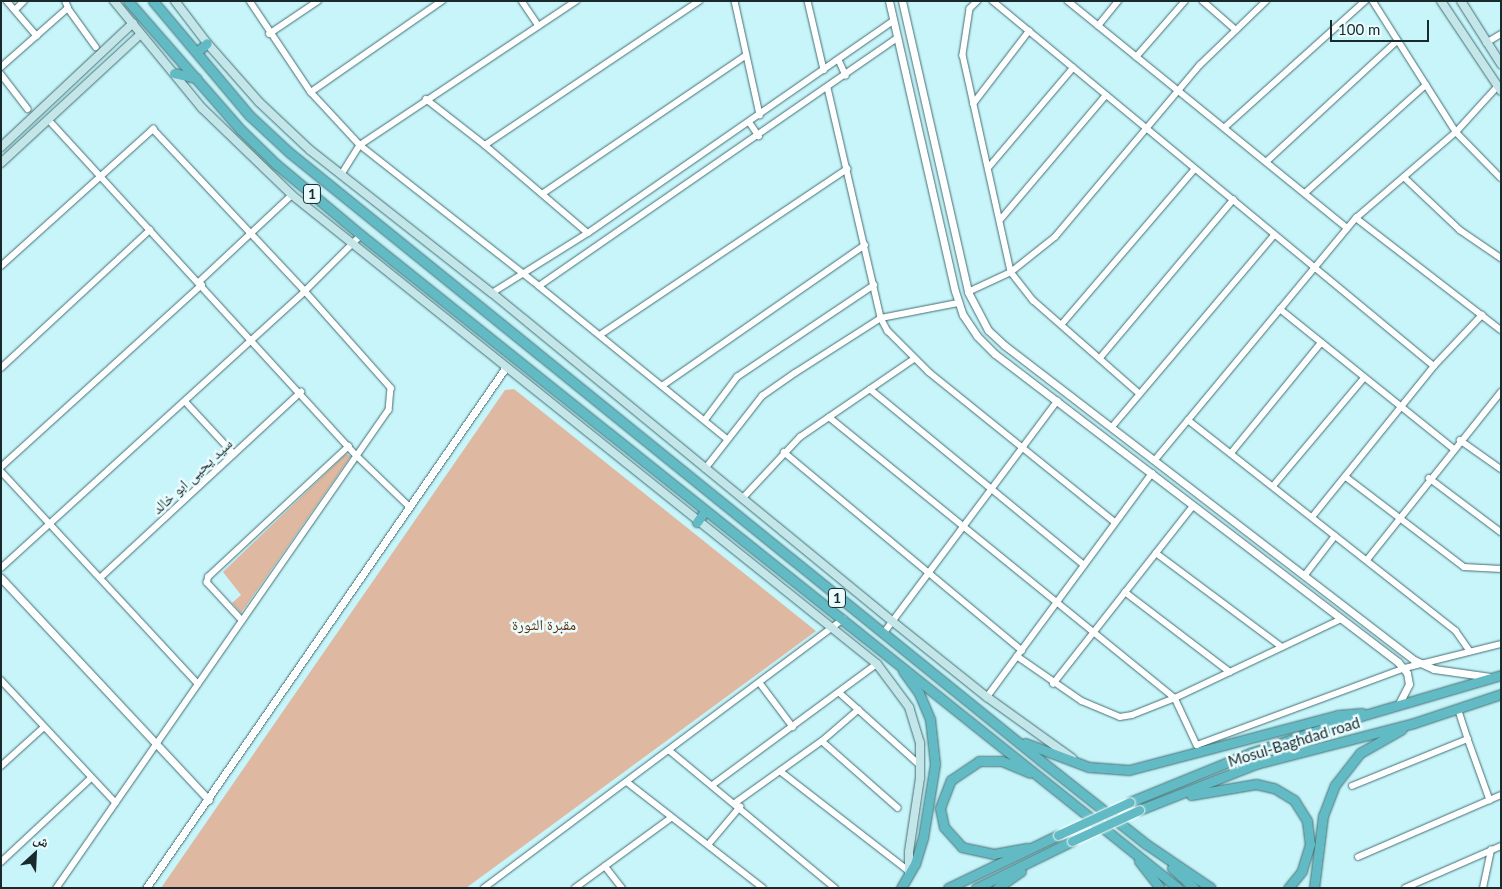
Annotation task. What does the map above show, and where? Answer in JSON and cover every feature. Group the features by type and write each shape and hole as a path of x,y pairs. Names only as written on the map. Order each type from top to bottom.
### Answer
{"highway":[{"name":"1","path":"128,1 241,130 276,164 361,235 705,511 886,653"},
{"name":"1","path":"153,1 250,116 290,153 883,634 1146,844"},
{"path":"197,52 207,43"},
{"path":"174,73 196,78"},
{"path":"276,164 290,153"},
{"path":"520,361 532,349"},
{"path":"697,522 705,511"},
{"path":"886,653 1178,888"},
{"path":"886,653 911,682 925,704 935,748 928,816 909,874 900,888"},
{"path":"948,888 1027,848 1130,802 1250,753 1374,712 1497,676"},
{"name":"Mosul-Baghdad road","path":"1048,853 1139,810 1174,798 1256,764 1414,723 1501,694"},
{"path":"1012,736 1058,758 1089,767 1114,771 1143,768 1338,715 1374,712"},
{"path":"1314,888 1323,816 1335,785 1352,762 1370,746 1414,723"},
{"path":"1027,848 994,854 972,850 955,842 941,819 940,808 946,789 960,771 989,759 1015,766 1059,791"},
{"path":"1174,798 1256,784 1274,788 1294,800 1307,821 1310,844 1302,871 1288,888"},
{"path":"1117,837 1160,888"},
{"path":"1146,844 1194,888"},
{"path":"1146,844 1211,888"},
{"path":"976,888 1048,853"},
{"path":"997,888 1048,853"}],"main road":[{"path":"114,1 208,114 292,196 697,522 877,664 909,707 920,743 920,765 909,874"},
{"path":"1441,1 1499,89"},
{"path":"1461,1 1501,64"},
{"path":"179,2 207,43 259,102 341,175 492,293 892,622 1054,747 1089,767"},
{"path":"1,147 133,23"},
{"path":"1,163 141,34"}],"street":[{"path":"7,1 37,36"},
{"path":"15,10 24,1"},
{"path":"65,1 96,47"},
{"path":"250,1 270,34 311,92 360,145 525,274 726,438"},
{"path":"270,34 318,1"},
{"path":"311,92 442,1"},
{"path":"522,1 539,26"},
{"path":"341,175 360,145 426,99 576,1"},
{"path":"485,144 698,1"},
{"path":"735,1 760,115"},
{"path":"808,1 824,70"},
{"path":"889,1 958,303 970,326 985,345 1037,386 1405,668 1409,690 1395,707"},
{"path":"902,1 968,292 979,317 996,338 1421,663 1449,672 1497,676"},
{"path":"904,12 909,1"},
{"path":"978,1 970,9 964,32 963,56 973,104 990,167 1011,272 1033,300 1139,393"},
{"path":"993,1 1434,366"},
{"path":"1068,1 1347,228"},
{"path":"1098,26 1118,1"},
{"path":"1136,56 1185,1"},
{"path":"1203,1 1236,30"},
{"path":"968,292 1011,272 1056,238 1180,92 1200,65 1266,1"},
{"path":"1224,128 1365,1"},
{"path":"1373,1 1456,132 1501,178"},
{"path":"1,67 68,8"},
{"path":"492,293 588,233 894,21"},
{"path":"973,104 1029,31"},
{"path":"1486,43 1501,34"},
{"path":"539,286 846,76 897,38"},
{"path":"1266,162 1397,41"},
{"path":"542,194 746,56"},
{"path":"839,60 846,76"},
{"path":"990,167 1073,68"},
{"path":"1,74 28,109"},
{"path":"1304,193 1426,85"},
{"path":"828,88 881,318 888,331 914,359 1115,522"},
{"path":"1155,460 1356,218 1456,132 1499,89"},
{"path":"1001,219 1106,95"},
{"path":"426,99 485,144 588,233"},
{"path":"49,120 301,392 357,456 410,507"},
{"path":"750,122 759,136"},
{"path":"1,266 153,129 248,233 305,291 391,388 389,410 57,888"},
{"path":"922,143 932,140"},
{"path":"600,335 847,169"},
{"path":"1062,324 1195,169"},
{"path":"1404,177 1460,230 1501,258"},
{"path":"1,467 200,284 248,233 292,196"},
{"path":"1100,358 1233,200"},
{"path":"1356,218 1501,330"},
{"path":"1,368 150,230"},
{"path":"1,568 305,291 361,235"},
{"path":"1112,427 1274,235"},
{"path":"662,386 864,245"},
{"path":"705,420 737,377 874,285"},
{"path":"705,468 726,438 762,396 881,318 958,303"},
{"path":"1280,309 1453,448"},
{"path":"1313,516 1434,366 1482,315"},
{"path":"1232,452 1321,343"},
{"path":"742,499 784,452 829,417 914,359"},
{"path":"146,888 209,800 506,367"},
{"path":"1274,485 1364,378"},
{"path":"1037,386 1037,381 1042,379 1059,387"},
{"path":"870,389 1084,565"},
{"name":"سيد يحيى ابو خالد","path":"100,578 301,392"},
{"path":"1366,560 1453,448 1501,392"},
{"path":"1494,399 1501,404"},
{"path":"185,401 234,454"},
{"path":"883,634 1057,401"},
{"path":"829,417 1175,698 1197,746 1405,668 1501,644"},
{"path":"1188,420 1274,485 1335,536 1456,631 1470,651"},
{"path":"1460,440 1501,469"},
{"path":"242,621 207,584 208,577 349,446"},
{"path":"784,452 1022,650"},
{"path":"1,472 198,684"},
{"path":"987,697 1152,473"},
{"path":"1346,477 1464,567 1501,569"},
{"path":"1429,478 1501,532"},
{"path":"1169,486 1185,494 1189,492 1189,486"},
{"path":"1054,684 1193,506"},
{"path":"1305,575 1335,536"},
{"path":"1156,553 1282,647"},
{"path":"1,578 209,800"},
{"path":"1125,592 1230,672"},
{"path":"484,888 834,629 844,619"},
{"path":"1017,656 1054,684 1100,711 1120,717 1132,716 1175,698 1341,619"},
{"path":"714,784 877,664"},
{"path":"1,680 43,728 116,803"},
{"path":"760,683 793,727"},
{"path":"840,693 920,765"},
{"path":"1458,708 1490,800"},
{"path":"708,845 737,805 822,741 858,710"},
{"path":"1,766 43,728"},
{"path":"1352,786 1468,739"},
{"path":"822,741 898,808"},
{"path":"669,750 714,784 836,888"},
{"path":"780,771 909,874"},
{"path":"1,862 91,778"},
{"path":"627,782 763,888"},
{"path":"1358,857 1501,795"},
{"path":"575,888 671,818"},
{"path":"1405,888 1501,846"},
{"path":"1483,888 1491,850"},
{"path":"605,866 622,888"},
{"path":"1421,880 1421,888"},
{"path":"494,881 499,888"}],"green space":[{"name":"مقبرة الثورة","path":"514,389 816,631 466,888 161,888 505,390"},
{"path":"346,454 351,456 241,613 232,603 241,595 223,572"}]}
